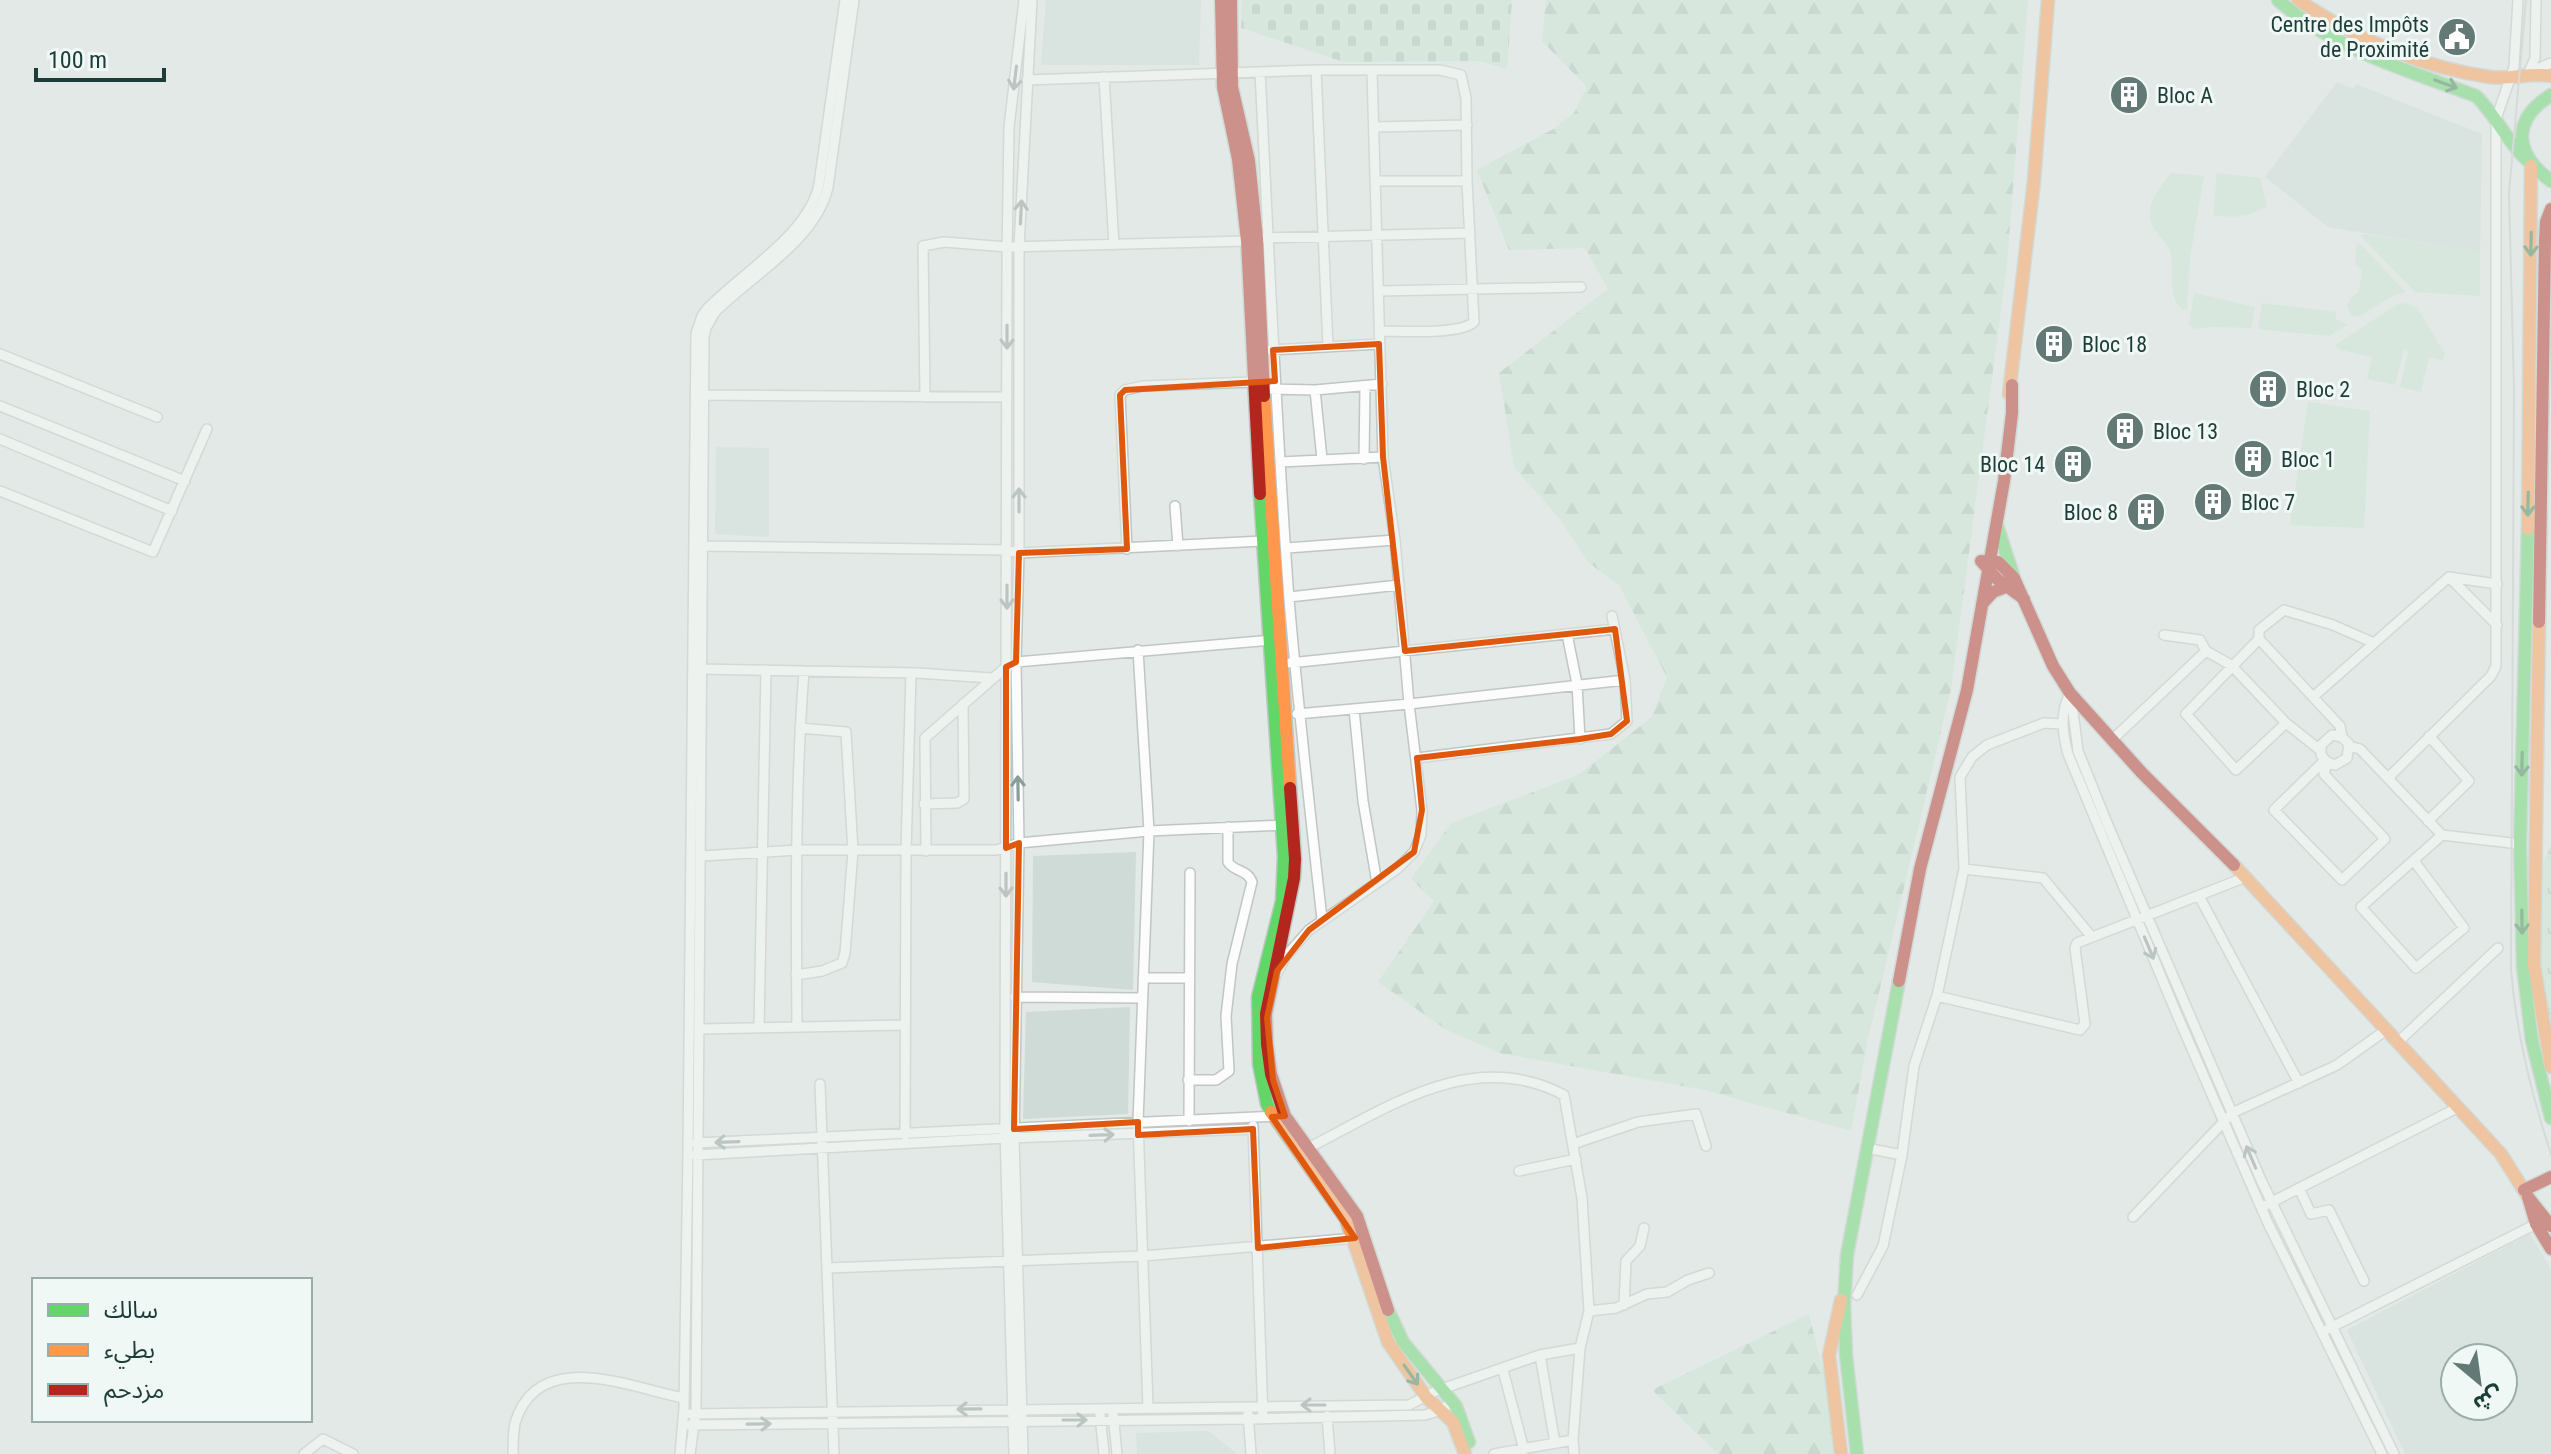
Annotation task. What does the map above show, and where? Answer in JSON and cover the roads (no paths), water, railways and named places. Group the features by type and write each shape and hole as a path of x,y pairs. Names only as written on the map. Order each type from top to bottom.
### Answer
{"main road":[{"path":"1221,0 1227,73 1249,161 1268,350 1262,387 1263,541 1275,640 1289,663 1293,714 1282,901 1261,976 1256,1018 1263,1091 1360,1237 1395,1329 1411,1353 1453,1401 1462,1418 1473,1454"},
{"path":"1227,73 1231,0"},
{"path":"1841,1454 1829,1355 1920,869 1960,717 1980,608 2012,385 2034,181 2048,0"},
{"path":"2278,0 2294,14 2348,48 2476,96 2496,119 2511,145 2551,181"},
{"path":"2298,0 2335,27 2388,50 2452,70 2489,77 2511,77 2529,72 2551,75"},
{"path":"2551,95 2535,105 2526,117 2522,131 2522,146 2529,163 2530,428 2520,844 2523,966 2532,1041 2551,1118"},
{"path":"2551,209 2546,222 2545,256 2534,965 2551,1067"},
{"path":"1257,239 1275,640 1294,881 1267,1018 1270,1063 1279,1116 1308,1148 1357,1216 1388,1342 1426,1397 1456,1427 1465,1454"},
{"path":"1960,717 1965,659 1997,522 2008,450 2012,385"},
{"path":"1997,522 2010,582"},
{"path":"1985,564 2010,582 2024,599 2053,666 2070,693 2459,1107 2501,1154 2551,1226"},
{"path":"1980,608 1993,592 2010,582"},
{"path":"2526,1193 2551,1177"},
{"path":"2526,1193 2536,1224 2551,1249"},
{"path":"1843,1289 1846,1371 1857,1454"}],"street":[{"path":"696,1024 692,669 698,323 708,308 799,224 813,205 819,184 845,0"},
{"path":"680,1454 687,1425 695,1414 693,1143 702,856 704,337 709,320 722,305 806,231 825,199 854,0"},
{"path":"1010,1134 1019,843 1007,550 1007,247 1009,127 1024,0"},
{"path":"1014,1454 1018,1408 1006,848 1011,665 1019,553 1019,247 1032,0"},
{"path":"2388,778 2492,673 2498,655 2496,119 2511,77 2518,0"},
{"path":"2529,72 2535,58 2536,0"},
{"path":"2529,72 2551,65 2551,75"},
{"path":"1027,80 1316,70 1440,70 1461,75 1466,98 1474,322 1468,327 1379,331"},
{"path":"1316,70 1328,347"},
{"path":"1271,987 1277,971 1297,942 1322,919 1397,869 1414,852 1421,835 1417,758 1409,704 1395,540 1383,457 1372,71"},
{"path":"1257,239 1260,72"},
{"path":"1104,77 1114,245"},
{"path":"1374,127 1467,125"},
{"path":"2497,154 2501,145 2511,145"},
{"path":"1376,181 1467,181"},
{"path":"925,397 923,246 944,242 1007,247 1114,245 1379,233 1470,233"},
{"path":"1379,291 1581,287"},
{"path":"1268,350 1379,344"},
{"path":"0,354 157,417"},
{"path":"1127,549 1120,395 1125,390 1143,386 1315,390 1365,388 1382,384"},
{"path":"1262,387 1281,462 1289,597 1289,663 1615,629"},
{"path":"1364,459 1365,388"},
{"path":"1315,390 1322,459"},
{"path":"705,395 1007,397"},
{"path":"0,406 185,481"},
{"path":"0,491 151,553 207,429"},
{"path":"0,439 172,511"},
{"path":"1281,462 1383,457"},
{"path":"1175,506 1178,546"},
{"path":"1287,548 1395,540"},
{"path":"704,546 1007,550 1019,553 1263,541"},
{"path":"2313,697 2449,577 2497,584"},
{"path":"2449,577 2497,625"},
{"path":"1289,597 1399,585"},
{"path":"2374,643 2333,625 2284,610 2259,630 2259,639 2340,726 2342,737 2349,746 2360,749 2442,835 2520,844"},
{"path":"1417,758 1611,734 1627,721 1625,680 1612,616"},
{"path":"1567,634 1577,684 1580,739"},
{"path":"2164,635 2200,640 2206,651 2231,665 2286,723 2335,765 2344,761 2349,754 2349,746"},
{"path":"2259,639 2186,714 2236,770 2286,723"},
{"path":"926,851 925,738 991,678 1011,665 1138,650 1275,640"},
{"path":"1138,650 1149,831 1138,1122 1148,1407"},
{"path":"2113,739 2206,651"},
{"path":"692,669 911,673 991,678"},
{"path":"759,1028 766,670"},
{"path":"797,1027 800,728 804,671"},
{"path":"905,1135 906,852 911,673"},
{"path":"1322,919 1293,714 1625,680"},
{"path":"2070,693 2062,709 2068,754 2232,1113 2266,1205"},
{"path":"2070,693 2078,751 2224,1123 2327,1330 2382,1454"},
{"path":"924,804 957,803 964,799 963,704"},
{"path":"1354,709 1363,801 1377,883"},
{"path":"1857,1295 1883,1246 1902,1155 1914,1066 1937,996 1964,869 1960,777 1965,767 1987,745 2044,723 2062,724"},
{"path":"796,975 822,971 842,963 853,851 846,732 800,728"},
{"path":"2428,821 2469,781 2429,736"},
{"path":"2324,757 2274,810 2342,880 2385,839 2324,774 2327,737 2342,737"},
{"path":"702,856 798,850 906,852 1006,848 1019,843 1149,831 1288,825"},
{"path":"1188,1080 1216,1080 1225,1075 1230,1066 1226,1016 1230,977 1252,882 1248,874 1233,868 1228,862 1228,827"},
{"path":"2414,861 2464,928 2416,968 2361,907 2442,835"},
{"path":"1964,869 2043,878 2091,936"},
{"path":"1189,1121 1190,873"},
{"path":"1937,996 2080,1030 2085,1024 2075,948 2077,943 2246,877"},
{"path":"2199,896 2299,1083"},
{"path":"2398,1042 2498,948"},
{"path":"1143,978 1189,978"},
{"path":"1015,997 1142,998"},
{"path":"696,1024 759,1028 904,1025"},
{"path":"2133,1217 2232,1113 2337,1065 2386,1030"},
{"path":"1308,1148 1402,1099 1458,1081 1484,1077 1527,1079 1564,1095 1582,1198 1589,1311 1580,1348 1574,1454"},
{"path":"820,1084 834,1454"},
{"path":"2266,1205 2459,1107"},
{"path":"1573,1144 1638,1122 1696,1114 1706,1146"},
{"path":"693,1143 823,1143 1279,1116"},
{"path":"1253,1117 1263,1419"},
{"path":"693,1156 905,1135 1138,1135 1253,1129"},
{"path":"1866,1148 1902,1155"},
{"path":"690,1454 684,1398 693,1156"},
{"path":"1519,1171 1576,1159"},
{"path":"2299,1188 2311,1214 2329,1210 2364,1281"},
{"path":"2327,1330 2536,1224"},
{"path":"1624,1305 1626,1261 1640,1246 1644,1228"},
{"path":"828,1268 1143,1256 1360,1237"},
{"path":"1589,1311 1624,1305 1647,1294 1667,1292 1709,1273"},
{"path":"2327,1330 2394,1454"},
{"path":"684,1414 1263,1404 1405,1405 1443,1388 1540,1355 1580,1348"},
{"path":"1540,1355 1555,1443"},
{"path":"1503,1370 1524,1450"},
{"path":"513,1454 515,1425 523,1405 538,1389 565,1377 585,1377 684,1398"},
{"path":"687,1425 1425,1415 1441,1410 1453,1401"},
{"path":"1247,1405 1251,1454"},
{"path":"1100,1408 1104,1454"},
{"path":"1113,1408 1117,1454"},
{"path":"1327,1416 1330,1454"},
{"path":"1018,1420 1023,1454"},
{"path":"304,1454 323,1439 353,1454"},
{"path":"1494,1454 1573,1440"}],"tram line":[{"path":"2526,0 2509,193 2514,390 2511,969 2525,1063 2551,1154"}],"place":[{"name":"Centre des Impôts de Proximité","path":"2457,37"},
{"name":"Bloc A","path":"2129,95"},
{"name":"Bloc 18","path":"2054,344"},
{"name":"Bloc 2","path":"2268,389"},
{"name":"Bloc 13","path":"2125,431"},
{"name":"Bloc 1","path":"2253,459"},
{"name":"Bloc 14","path":"2073,464"},
{"name":"Bloc 7","path":"2213,502"},
{"name":"Bloc 8","path":"2146,512"}]}
